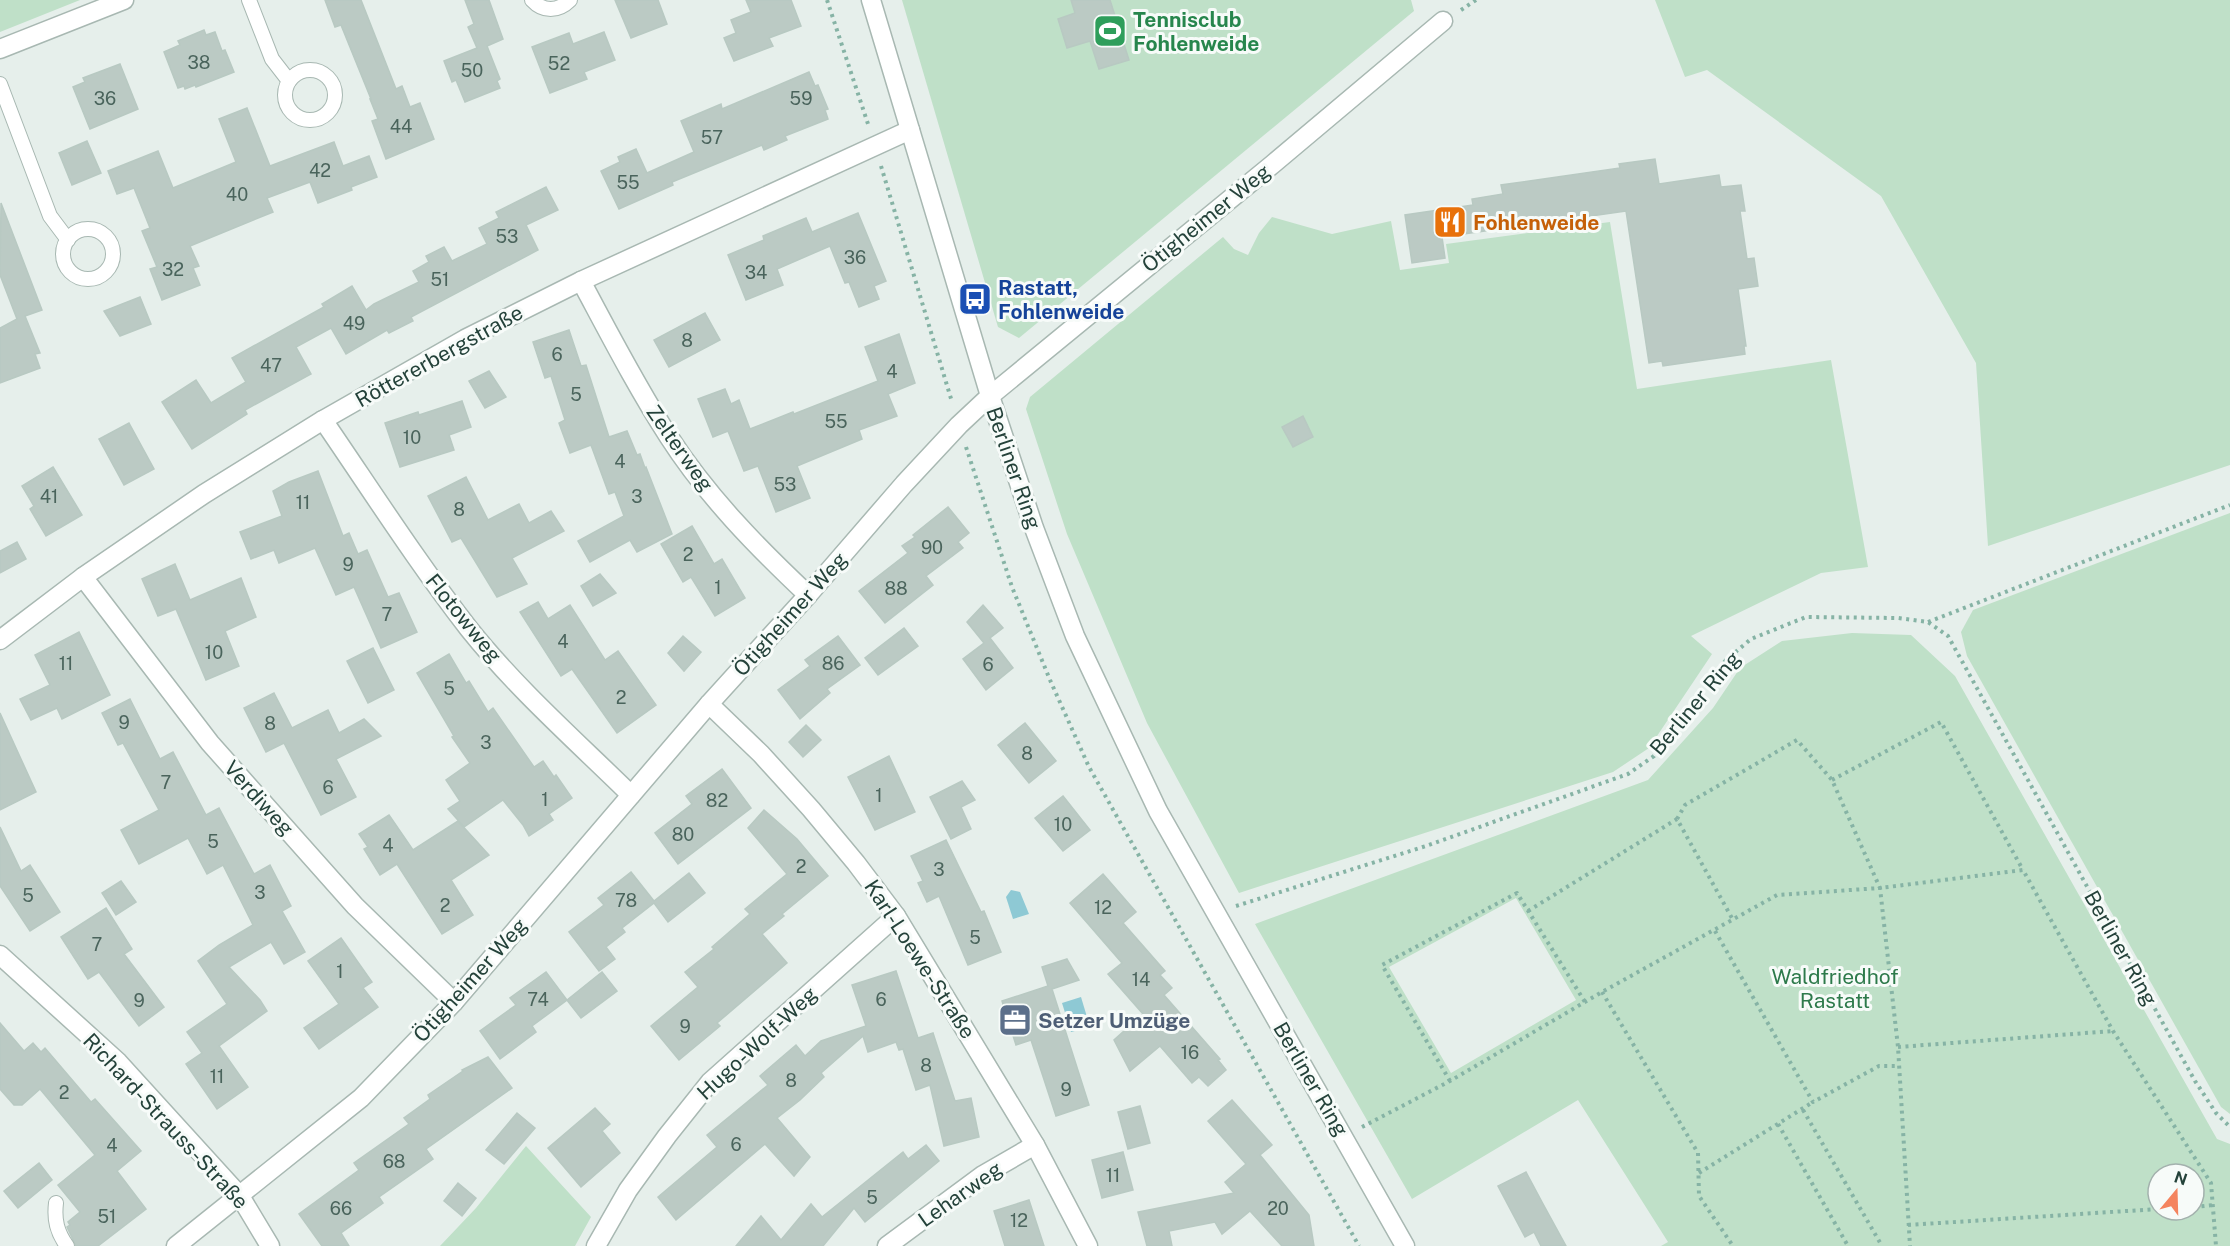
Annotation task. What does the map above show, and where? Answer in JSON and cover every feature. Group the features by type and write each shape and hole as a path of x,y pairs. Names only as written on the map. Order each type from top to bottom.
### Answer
{"street":[{"path":"0,49 124,0"},
{"name":"Berliner Ring","path":"871,0 990,396 1034,528 1075,636 1158,811 1405,1246"},
{"name":"Ötigheimer Weg","path":"176,1246 361,1098 454,1002 709,704 959,425 990,396 1443,21"},
{"name":"Röttererbergstraße","path":"0,640 83,577 204,494 323,420 465,339 580,280 910,130"},
{"name":"Zelterweg","path":"580,280 630,374 670,438 712,495 758,548 808,595"},
{"name":"Flotowweg","path":"323,420 425,570 470,630 524,691 631,795"},
{"name":"Verdiweg","path":"83,577 210,743 355,906 454,1002"},
{"name":"Karl-Loewe-Straße","path":"709,704 761,754 812,809 896,916 1035,1145 1088,1246"},
{"name":"Hugo-Wolf-Weg","path":"596,1246 628,1190 710,1082 896,916"},
{"name":"Richard-Strauss-Straße","path":"0,955 118,1062 240,1196 270,1246"},
{"name":"Leharweg","path":"886,1246 983,1175 1035,1145"}],"lane":[{"path":"249,0 272,59 289,81"},
{"path":"532,0 542,8 552,9 562,7 570,0"},
{"path":"0,84 51,216 68,240"},
{"path":"56,1203 54,1220 67,1246"}],"path":[{"path":"1928,622 2230,505"},
{"name":"Berliner Ring","path":"1215,913 1426,846 1628,774 1654,756 1726,660 1751,639 1806,617 1898,618 1928,622 1948,636 2195,1082 2216,1113 2230,1127"},
{"path":"1832,780 1941,722 2113,1031 2211,1183 2216,1246"},
{"path":"1528,911 1677,819 1685,805 1797,740 1832,780 1880,888 1898,1047 1910,1246"},
{"path":"1677,819 1734,920"},
{"path":"1344,1136 1450,1081 1602,992 1777,895 1880,888 2023,870"},
{"path":"1450,1081 1382,965 1517,893 1585,1002"},
{"path":"1715,931 1813,1102"},
{"path":"1602,992 1698,1153 1699,1196 1733,1246"},
{"path":"1898,1047 2113,1031"},
{"path":"1698,1173 1813,1102 1879,1066 1899,1066"},
{"path":"1803,1110 1882,1246"},
{"path":"1778,1124 1848,1246"},
{"path":"2206,1206 2213,1206"},
{"path":"1908,1225 2146,1210"}],"green space":[{"path":"0,0 80,0 0,32"},
{"path":"902,0 1411,0 1414,11 1019,338 998,327"},
{"path":"1655,0 2230,0 2230,465 1988,546 1976,363 1881,196 1707,70 1685,77"},
{"path":"1272,217 1332,234 1391,221 1400,270 1449,263 1446,244 1610,222 1637,389 1831,360 1868,567 1821,573 1691,636 1712,654 1649,748 1613,772 1239,893 1147,723 1067,534 1026,409 1030,397 1223,237 1234,249 1248,255 1259,233"},
{"path":"2230,513 2230,1114 2221,1107 1967,656 1961,632 1973,610"},
{"name":"Waldfriedhof Rastatt","path":"1852,633 1911,635 1955,676 2217,1139 2230,1144 2230,1246 1661,1246 1668,1242 1578,1100 1412,1199 1255,924 1648,780 1713,708 1740,668 1782,641","holes":["1516,898 1576,1000 1451,1073 1389,967"]},
{"path":"526,1146 591,1217 575,1246 440,1246 476,1208"}],"water":[{"path":"1011,890 1020,892 1029,914 1013,919 1006,897"},
{"path":"1081,997 1090,1027 1071,1032 1062,1003"}],"building":[{"path":"325,0 361,0 396,89 402,86 410,107 420,103 434,139 386,159 372,121 378,119 371,99 341,25 335,27"},
{"path":"465,0 489,0 503,39 487,46 500,79 497,81 500,88 465,102 456,80 452,82 444,61 477,48 468,27 474,24"},
{"path":"615,0 658,0 667,24 631,38"},
{"path":"746,0 791,0 801,26 769,38 773,46 734,61 724,38 736,33 731,20 751,12"},
{"path":"1071,0 1110,0 1129,60 1099,69 1090,41 1067,48 1058,19 1075,13"},
{"path":"204,30 206,35 215,32 222,51 225,50 234,72 196,87 195,85 185,89 184,86 178,88 164,52 180,45 178,41"},
{"path":"604,32 615,60 584,72 587,79 550,93 532,47 569,33 573,44"},
{"path":"120,64 138,109 90,129 73,87 85,82 83,78"},
{"path":"809,72 815,86 818,85 828,109 825,110 828,119 785,136 787,140 764,150 762,145 672,182 673,185 619,209 601,171 620,162 618,157 636,149 647,173 694,152 681,121 721,104 722,109"},
{"path":"247,108 270,166 334,142 343,166 369,156 377,177 351,187 352,190 318,203 310,182 267,198 273,212 190,246 199,266 193,268 200,285 162,300 150,269 157,267 142,231 150,228 134,188 117,194 108,171 158,151 173,188 236,162 219,119"},
{"path":"87,141 101,173 72,185 59,153"},
{"path":"1655,159 1659,184 1719,175 1721,187 1741,185 1745,211 1740,211 1747,259 1754,258 1758,286 1738,289 1746,346 1744,346 1745,354 1663,366 1662,361 1649,363 1626,211 1442,237 1445,258 1412,263 1405,215 1473,205 1472,199 1503,194 1501,185 1620,168 1619,164"},
{"path":"546,187 558,210 526,225 538,250 411,317 413,321 389,333 387,330 346,354 331,328 296,347 311,374 245,410 247,414 192,449 162,402 196,380 211,403 246,382 232,358 324,307 322,304 352,286 366,310 419,282 413,271 429,262 426,256 444,247 452,261 487,244 479,228 499,218 496,212"},
{"path":"1,203 42,310 25,316 40,353 35,354 40,368 0,383 0,328 17,319 0,275"},
{"path":"858,213 886,281 874,286 879,299 859,307 849,282 845,283 830,246 777,269 783,285 746,300 728,255 764,240 763,236 806,218 812,232"},
{"path":"140,297 151,324 120,336 104,311"},
{"path":"705,313 720,340 669,367 654,340"},
{"path":"569,330 581,366 586,365 609,437 627,431 637,455 640,454 646,467 672,534 637,552 630,540 590,562 578,541 624,516 615,492 609,494 591,445 570,453 559,423 565,420 551,376 545,378 533,342"},
{"path":"899,334 915,383 888,394 897,416 859,430 862,439 797,466 810,498 776,512 758,466 744,471 728,431 713,437 698,399 725,389 731,404 739,400 750,429 878,381 865,347"},
{"path":"489,371 506,397 485,408 469,381"},
{"path":"462,401 471,427 449,435 454,450 400,467 385,423"},
{"path":"1303,416 1313,437 1293,447 1282,427"},
{"path":"129,423 154,469 124,485 99,439"},
{"path":"53,467 82,515 46,536 30,509 34,506 22,486"},
{"path":"318,471 343,536 349,533 358,554 367,550 388,597 399,593 417,632 381,648 354,587 336,595 315,548 279,563 274,550 251,559 240,532 282,516 273,491"},
{"path":"466,477 488,520 519,504 529,523 551,511 564,531 512,558 527,584 497,597 461,538 452,542 428,496"},
{"path":"948,507 969,533 958,542 963,548 926,576 933,585 885,623 859,591 908,553 902,546"},
{"path":"692,526 714,564 722,559 745,598 715,616 691,577 683,582 661,544"},
{"path":"17,542 26,559 0,573 0,551"},
{"path":"175,564 190,600 241,578 256,617 225,631 239,666 206,680 176,609 158,616 142,579"},
{"path":"600,574 616,593 593,606 581,586"},
{"path":"538,602 548,619 570,605 605,660 618,651 656,705 617,733 572,669 561,676 520,612"},
{"path":"983,605 1003,628 990,638 1013,668 986,690 963,659 984,643 967,622"},
{"path":"904,628 918,646 878,675 865,658"},
{"path":"79,632 110,695 62,719 57,708 31,720 20,699 50,685 35,655"},
{"path":"683,636 701,652 684,671 668,653"},
{"path":"838,636 860,665 827,689 830,693 800,719 778,690 810,666 805,660"},
{"path":"373,648 394,690 368,703 347,661"},
{"path":"449,654 466,683 469,681 488,712 493,708 534,767 543,761 572,798 549,814 553,820 529,836 503,800 464,827 448,809 460,801 446,780 470,763 452,737 454,736 417,673"},
{"path":"274,693 292,728 328,710 339,733 364,719 381,736 336,759 356,797 321,815 284,743 266,752 244,708"},
{"path":"130,699 160,759 173,752 206,815 219,808 254,874 270,865 291,906 282,911 305,952 284,964 271,942 229,967 260,1000 267,1011 219,1046 248,1087 217,1109 186,1064 202,1053 187,1032 227,1004 198,961 219,945 253,925 223,865 207,874 188,838 139,864 121,830 159,810 123,743 118,745 102,713"},
{"path":"0,713 36,792 0,810"},
{"path":"1025,723 1056,761 1029,783 998,745"},
{"path":"806,725 821,740 803,757 789,742"},
{"path":"889,756 915,812 875,830 848,777"},
{"path":"722,769 751,808 678,864 655,833 692,804 686,796"},
{"path":"962,781 975,800 961,807 971,829 951,839 930,797"},
{"path":"1063,796 1090,830 1063,851 1035,818"},
{"path":"764,810 797,839 828,876 782,914 784,916 762,934 787,963 717,1023 720,1026 679,1060 651,1026 698,987 685,972 714,949 712,947 750,914 745,909 787,874 748,828"},
{"path":"389,815 413,850 458,821 489,855 451,880 473,915 442,934 397,864 380,875 364,849 368,847 359,834"},
{"path":"0,827 21,871 30,865 60,912 30,931 0,886"},
{"path":"946,840 981,912 984,911 1001,952 968,965 939,896 927,902 918,883 923,881 911,856"},
{"path":"631,872 654,901 689,873 705,893 668,922 654,903 622,928 625,932 606,947 615,959 599,971 569,932 604,905 598,898"},
{"path":"1103,874 1136,912 1123,923 1165,971 1160,975 1172,988 1164,995 1220,1059 1218,1060 1226,1070 1208,1086 1199,1077 1192,1083 1160,1046 1130,1071 1114,1040 1143,1014 1108,974 1122,963 1070,903"},
{"path":"121,881 136,902 116,915 102,893"},
{"path":"106,908 132,949 124,954 164,1007 139,1026 99,972 88,979 61,937"},
{"path":"341,938 372,982 363,988 378,1007 319,1049 304,1028 339,1004 308,961"},
{"path":"1067,959 1079,980 1052,989 1089,1105 1056,1116 1031,1040 1016,1045 1002,1001 1048,986 1042,967"},
{"path":"896,971 918,1038 933,1033 955,1101 971,1098 979,1137 944,1146 930,1085 916,1090 903,1049 899,1050 896,1042 868,1052 863,1036 821,1073 824,1077 800,1100 777,1118 810,1157 794,1176 765,1144 676,1220 658,1197 717,1147 707,1135 768,1085 760,1076 796,1045 805,1056 821,1041 866,1026 852,985"},
{"path":"546,972 567,1000 532,1026 536,1032 500,1059 480,1031 516,1005 510,998"},
{"path":"602,972 617,991 581,1018 567,1000"},
{"path":"0,1023 24,1051 33,1043 41,1052 45,1048 91,1102 95,1099 141,1151 117,1171 146,1209 98,1246 76,1246 67,1227 70,1225 68,1222 80,1212 58,1185 95,1155 40,1089 22,1105 14,1105 0,1089"},
{"path":"488,1057 512,1088 426,1149 433,1159 379,1197 383,1203 341,1233 349,1246 322,1246 299,1214 359,1170 354,1163 409,1124 404,1118 430,1099 428,1095 462,1070"},
{"path":"1232,1100 1272,1145 1260,1155 1309,1215 1314,1246 1282,1246 1250,1211 1222,1234 1215,1222 1169,1231 1172,1246 1147,1246 1138,1212 1234,1193 1225,1182 1246,1164 1208,1121"},
{"path":"1140,1106 1150,1143 1128,1149 1118,1112"},
{"path":"595,1108 610,1124 602,1131 620,1153 581,1187 548,1148"},
{"path":"517,1113 535,1128 504,1164 486,1150"},
{"path":"926,1145 939,1161 865,1222 854,1208 823,1246 736,1246 761,1216 781,1240 811,1204 822,1217 903,1152 908,1159"},
{"path":"1123,1152 1133,1190 1102,1198 1092,1160"},
{"path":"39,1163 52,1180 18,1208 4,1191"},
{"path":"1526,1172 1566,1246 1541,1246 1534,1232 1525,1237 1498,1186"},
{"path":"458,1183 476,1198 462,1216 444,1201"},
{"path":"1029,1200 1044,1246 1005,1246 994,1211"}],"place":[{"name":"Tennisclub Fohlenweide","path":"1110,31"},
{"name":"Fohlenweide","path":"1450,222"},
{"name":"Rastatt, Fohlenweide","path":"975,299"},
{"name":"Setzer Umzüge","path":"1015,1020"}]}
